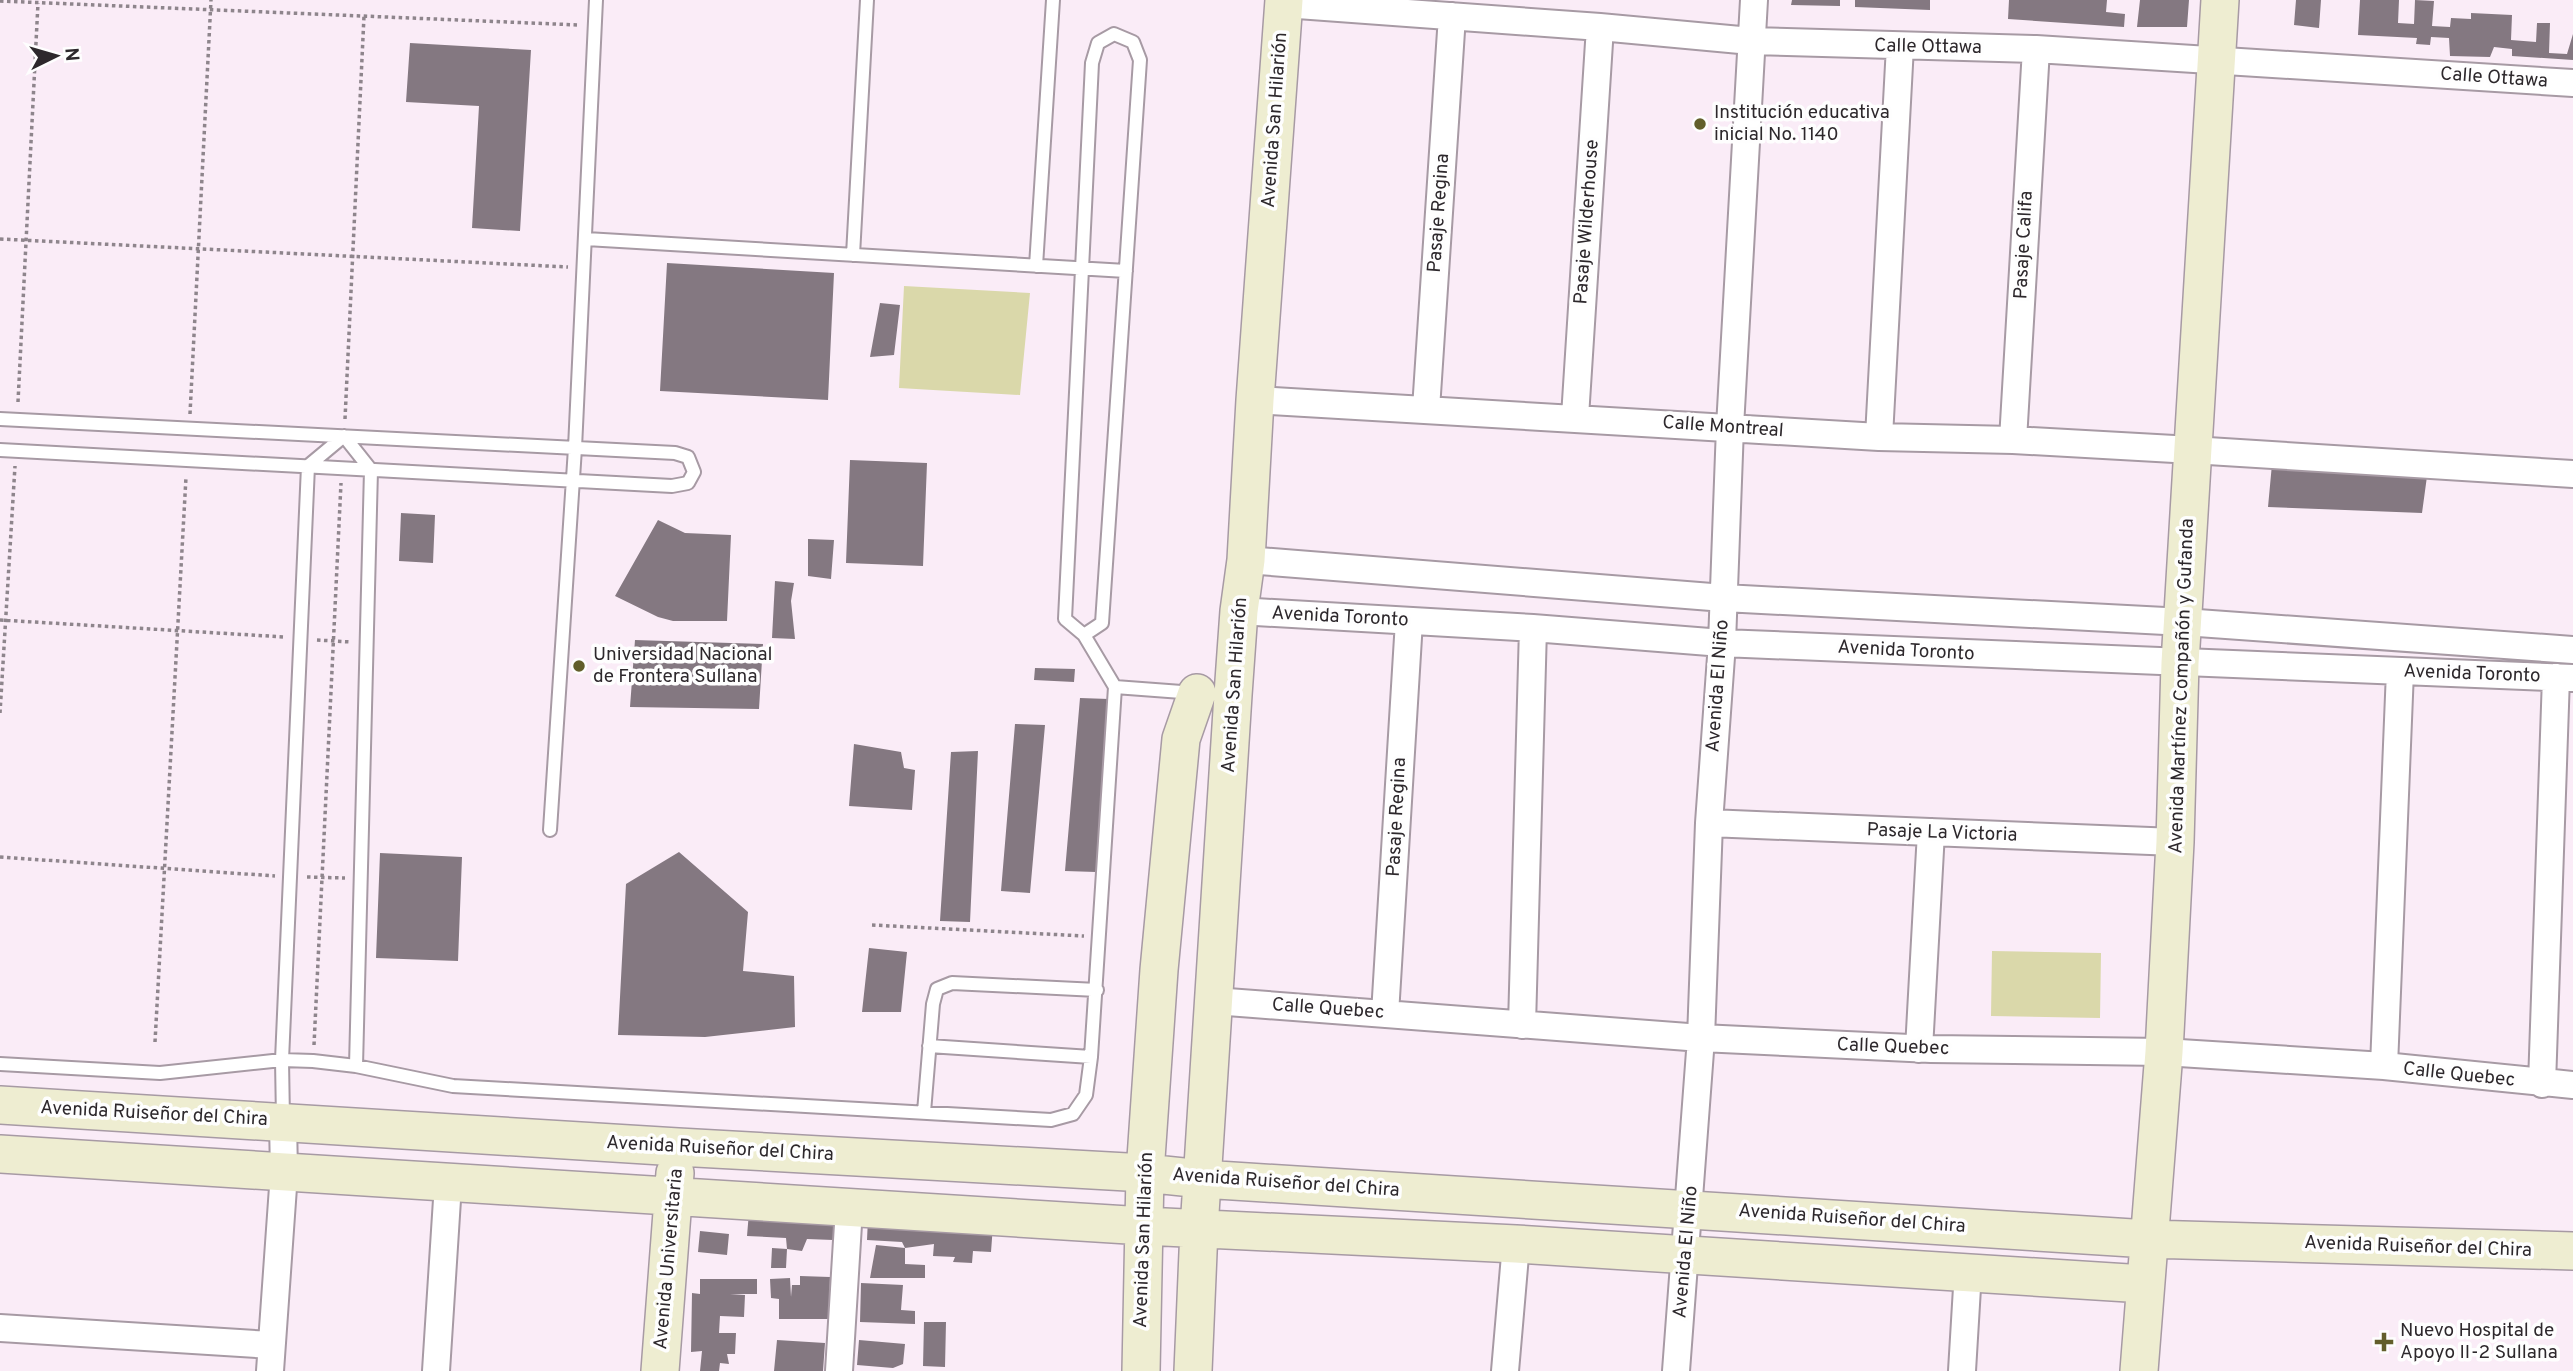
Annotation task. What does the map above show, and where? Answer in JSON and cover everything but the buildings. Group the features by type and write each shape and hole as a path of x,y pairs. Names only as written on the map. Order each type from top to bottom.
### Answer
{"street":[{"name":"Avenida El Niño","path":"1676,1371 1701,1038 1709,823 1722,643 1730,427 1754,0"},
{"name":"Avenida Martínez Compañón y Gufanda","path":"2139,1371 2164,1052 2175,842 2180,663 2220,0"},
{"name":"Calle Ottawa","path":"1284,2 1751,41 2036,49 2573,83"},
{"name":"Avenida San Hilarión","path":"1193,1371 1214,1000 1215,694 1239,611 1246,560 1284,2"},
{"name":"Pasaje Regina","path":"1426,409 1452,16"},
{"name":"Pasaje Wilderhouse","path":"1574,418 1600,27"},
{"path":"1879,437 1900,46"},
{"name":"Pasaje Califa","path":"2013,440 2036,49"},
{"name":"Calle Montreal","path":"1255,400 1879,437 2013,440 2192,450 2573,474"},
{"name":"Avenida Toronto","path":"1246,560 1724,598 2184,622 2573,650"},
{"name":"Avenida Toronto","path":"1239,611 1533,628 1722,643 2565,677"},
{"name":"Pasaje Regina","path":"1385,1013 1409,621"},
{"path":"1522,1025 1533,628"},
{"path":"2384,1066 2400,671"},
{"path":"2542,1084 2565,677"},
{"name":"Avenida San Hilarión","path":"1141,1371 1145,1173 1159,970 1181,739 1215,694"},
{"name":"Pasaje La Victoria","path":"1709,823 2175,842"},
{"path":"1919,1049 1931,832"},
{"name":"Calle Quebec","path":"1214,1000 1701,1038 1919,1049 2164,1052 2384,1066 2542,1084 2573,1085"},
{"name":"Avenida Ruiseñor del Chira","path":"0,1105 1145,1173 2148,1239 2573,1251"},
{"path":"0,1328 270,1358 284,1173 283,1122"},
{"name":"Avenida Universitaria","path":"660,1371 678,1147"},
{"path":"0,1154 1144,1226 1516,1244 2144,1283"},
{"path":"436,1371 447,1184"},
{"path":"839,1371 849,1208"},
{"path":"1505,1371 1516,1244"},
{"path":"1962,1371 1968,1271"}],"lane":[{"path":"550,830 575,448 596,0"},
{"path":"853,255 867,0"},
{"path":"1036,266 1053,0"},
{"path":"0,1064 160,1073 282,1060 313,1061 356,1066 453,1086 1051,1120 1073,1114 1086,1095 1091,1057 1115,687 1084,635 1065,619 1092,63 1098,43 1114,34 1133,42 1140,60 1102,623 1084,635"},
{"path":"586,239 1126,271"},
{"path":"0,419 675,453 688,457 694,472 688,483 672,486 0,450"},
{"path":"283,1122 282,1060 308,466 344,436"},
{"path":"344,436 371,470 356,1066"},
{"path":"1115,687 1215,694"},
{"path":"924,1112 933,1004 937,989 952,983 1097,990"},
{"path":"929,1046 1091,1057"}],"path":[{"path":"189,429 211,0"},
{"path":"0,1 595,26"},
{"path":"18,420 38,3"},
{"path":"344,436 364,16"},
{"path":"0,239 584,268"},
{"path":"0,713 2,620 16,451"},
{"path":"155,1042 187,460"},
{"path":"313,1061 341,468"},
{"path":"2,620 367,643"},
{"path":"0,857 164,870 361,878"},
{"path":"872,925 1100,937"}],"shaded area":[{"path":"904,286 1030,293 1020,395 899,388"},
{"path":"1992,951 2101,953 2100,1018 1991,1016"}],"place":[{"name":"Institución educativa inicial No. 1140","path":"1700,124"},
{"name":"Universidad Nacional de Frontera Sullana","path":"579,666"},
{"name":"Nuevo Hospital de Apoyo II-2 Sullana","path":"2384,1342"}]}
